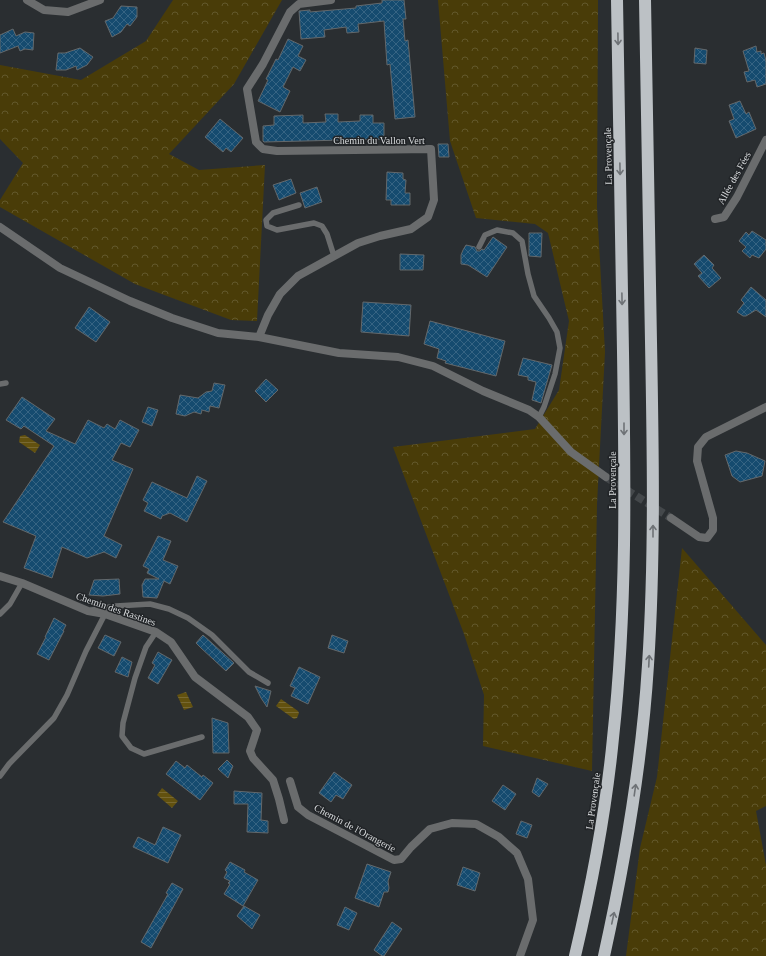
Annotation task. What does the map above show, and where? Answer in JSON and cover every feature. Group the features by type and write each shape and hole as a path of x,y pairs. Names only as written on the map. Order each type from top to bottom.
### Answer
{"highway":[{"name":"La Provençale","path":"575,956 596,858 606,797 614,729 623,606 625,536 624,392 617,0"},
{"path":"604,956 618,894 643,732 652,598 652,392 645,0"}],"street":[{"path":"27,0 44,10 68,12 100,0"},
{"name":"Chemin du Vallon Vert","path":"259,336 268,315 280,294 298,276 358,243 411,229 428,217 434,200 431,149 277,151 263,149 256,142 247,90 263,64 290,12 299,4 331,0"},
{"name":"Allée des Fées","path":"715,219 724,217 737,197 766,140"},
{"path":"0,227 60,268 130,301 172,318 218,333 259,336 339,353 398,357 433,366 482,391 529,410 539,417 571,452 606,477"},
{"path":"671,518 699,537 707,538 713,530 713,518 697,460 698,447 706,437 766,407"},
{"name":"Chemin des Rastines","path":"0,576 22,583 88,610 156,632 171,642 195,677 248,717 257,730 250,751 253,758 273,780 284,820"},
{"name":"Chemin de l'Orangerie","path":"290,781 298,807 308,815 394,860 401,859 430,829 452,822 476,824 499,838 517,853 528,879 533,920 520,956"}],"lane":[{"path":"299,205 273,213 266,220 267,226 278,230 314,223 322,226 327,234 334,256"},
{"path":"479,246 485,235 497,230 513,232 522,241 534,296 558,332 560,348 555,374 539,417"},
{"path":"0,614 10,604 22,583"},
{"path":"88,610 116,606 150,604 169,609 188,618 212,635 249,672 268,683"},
{"path":"0,776 9,764 54,718 67,695 104,614"},
{"path":"156,632 146,648 135,678 123,722 122,736 131,748 144,754 202,737"}],"green space":[{"path":"173,0 282,0 234,84 169,154 199,170 265,165 257,321 231,320 135,284 0,207 0,200 23,163 0,139 0,65 81,80 146,41"},
{"path":"438,0 598,0 597,207 605,352 597,504 592,771 483,746 484,695 464,634 393,447 535,429 559,390 569,321 548,233 535,224 476,218 450,141"},
{"path":"682,548 766,645 766,806 756,811 766,865 766,956 626,956 640,848 657,777"}],"shaded area":[{"path":"25,435 40,445 35,453 19,442 20,436"},
{"path":"186,692 193,707 184,710 177,695"},
{"path":"281,699 298,711 299,713 297,718 294,719 276,706"},
{"path":"162,788 178,801 172,808 157,795"}],"building":[{"path":"382,0 404,0 406,19 403,19 405,41 408,40 415,117 395,119 390,64 387,65 384,21 358,24 359,32 347,33 346,27 324,30 325,37 301,39 299,11 310,10 310,12 356,8 356,6 382,3"},
{"path":"121,6 137,7 137,17 130,26 127,24 121,32 112,37 105,21 113,18"},
{"path":"13,29 16,36 25,32 34,33 33,50 25,49 20,51 18,46 0,53 0,35"},
{"path":"288,39 303,46 298,56 306,60 300,71 293,67 283,87 290,91 280,112 258,101 268,80 266,79 276,59 278,60"},
{"path":"756,46 757,52 761,51 761,54 764,53 766,61 766,84 757,87 755,80 747,82 744,72 749,71 743,51"},
{"path":"80,48 93,57 87,65 77,70 76,66 66,70 56,70 58,53 65,53"},
{"path":"695,48 707,50 706,64 694,63"},
{"path":"740,101 746,114 749,112 756,129 736,138 729,121 734,119 729,105"},
{"path":"325,114 338,114 338,122 360,121 360,115 373,115 373,123 384,123 384,139 263,141 263,126 274,125 274,116 303,115 303,123 326,122"},
{"path":"220,119 243,138 231,152 226,148 223,152 205,137"},
{"path":"438,144 448,144 449,157 439,157"},
{"path":"387,172 403,173 403,179 406,180 405,193 410,193 410,205 391,205 391,200 386,200"},
{"path":"291,179 296,193 279,200 273,185"},
{"path":"317,187 322,202 305,208 300,193"},
{"path":"752,231 766,240 766,249 759,258 752,255 750,258 742,251 746,247 739,241 746,232 749,235"},
{"path":"529,233 542,233 541,257 529,256"},
{"path":"493,237 507,247 487,277 468,265 461,264 461,255 466,245 475,247 477,251 482,249 484,250"},
{"path":"400,254 424,255 423,270 400,270"},
{"path":"704,255 714,265 712,268 721,278 709,288 698,276 702,273 694,264"},
{"path":"751,287 766,300 766,317 756,310 746,316 743,316 737,312 744,303 741,300"},
{"path":"363,302 411,305 409,336 361,332"},
{"path":"89,307 110,322 96,342 75,328"},
{"path":"430,321 505,341 496,376 445,363 446,361 437,358 439,349 424,344"},
{"path":"523,358 552,365 541,403 532,400 536,382 528,380 528,377 518,375"},
{"path":"266,379 278,390 266,402 255,391"},
{"path":"214,383 225,385 219,408 210,406 209,412 202,410 201,414 194,412 185,416 176,414 180,395 198,398 206,392 212,391"},
{"path":"22,397 55,419 46,431 75,444 88,420 104,428 107,424 115,429 120,420 139,430 130,447 121,443 112,460 133,469 104,536 122,545 116,558 104,552 87,558 62,547 52,578 24,568 36,536 3,522 54,446 24,426 21,429 6,420"},
{"path":"148,407 158,410 152,426 142,422"},
{"path":"736,451 747,453 765,461 762,476 740,482 732,476 725,455"},
{"path":"197,476 207,481 187,522 170,513 162,516 161,519 144,511 148,503 143,500 152,482 187,498"},
{"path":"158,536 171,541 163,560 178,566 170,584 164,581 157,598 143,597 142,585 145,579 159,579 147,573 149,569 143,566"},
{"path":"119,579 120,594 103,596 89,595 94,580"},
{"path":"54,618 66,625 49,660 37,654"},
{"path":"105,635 121,642 114,656 98,648"},
{"path":"203,635 234,663 226,671 196,643"},
{"path":"332,635 348,641 344,653 328,648"},
{"path":"158,652 172,660 158,684 148,678 155,665 152,663"},
{"path":"122,657 132,662 128,677 115,672"},
{"path":"299,667 320,677 308,704 291,696 295,688 290,686"},
{"path":"255,686 271,691 267,707 261,698"},
{"path":"212,718 228,723 229,753 213,753"},
{"path":"227,760 233,766 228,778 218,769"},
{"path":"176,761 185,768 187,765 202,777 203,775 213,783 200,800 166,774"},
{"path":"334,772 352,785 343,799 336,795 331,802 319,793"},
{"path":"537,778 548,784 539,797 532,792"},
{"path":"503,785 516,794 505,810 492,801"},
{"path":"234,791 262,793 261,820 268,821 268,833 247,832 248,804 234,804"},
{"path":"521,821 532,825 527,838 516,834"},
{"path":"163,827 181,835 168,863 133,847 138,837 155,845"},
{"path":"230,862 245,870 244,872 258,880 243,906 224,894 230,884 228,883 230,881 224,878 227,872 225,870"},
{"path":"367,864 391,872 388,881 388,892 384,892 379,907 355,898"},
{"path":"463,867 480,873 475,891 457,885"},
{"path":"172,883 183,889 151,948 141,942 168,894 166,893"},
{"path":"244,906 260,915 252,929 237,916"},
{"path":"345,907 357,913 349,930 337,925"},
{"path":"392,922 402,929 384,956 382,956 374,950"}],"tunnel":[{"path":"606,477 671,518"}]}
